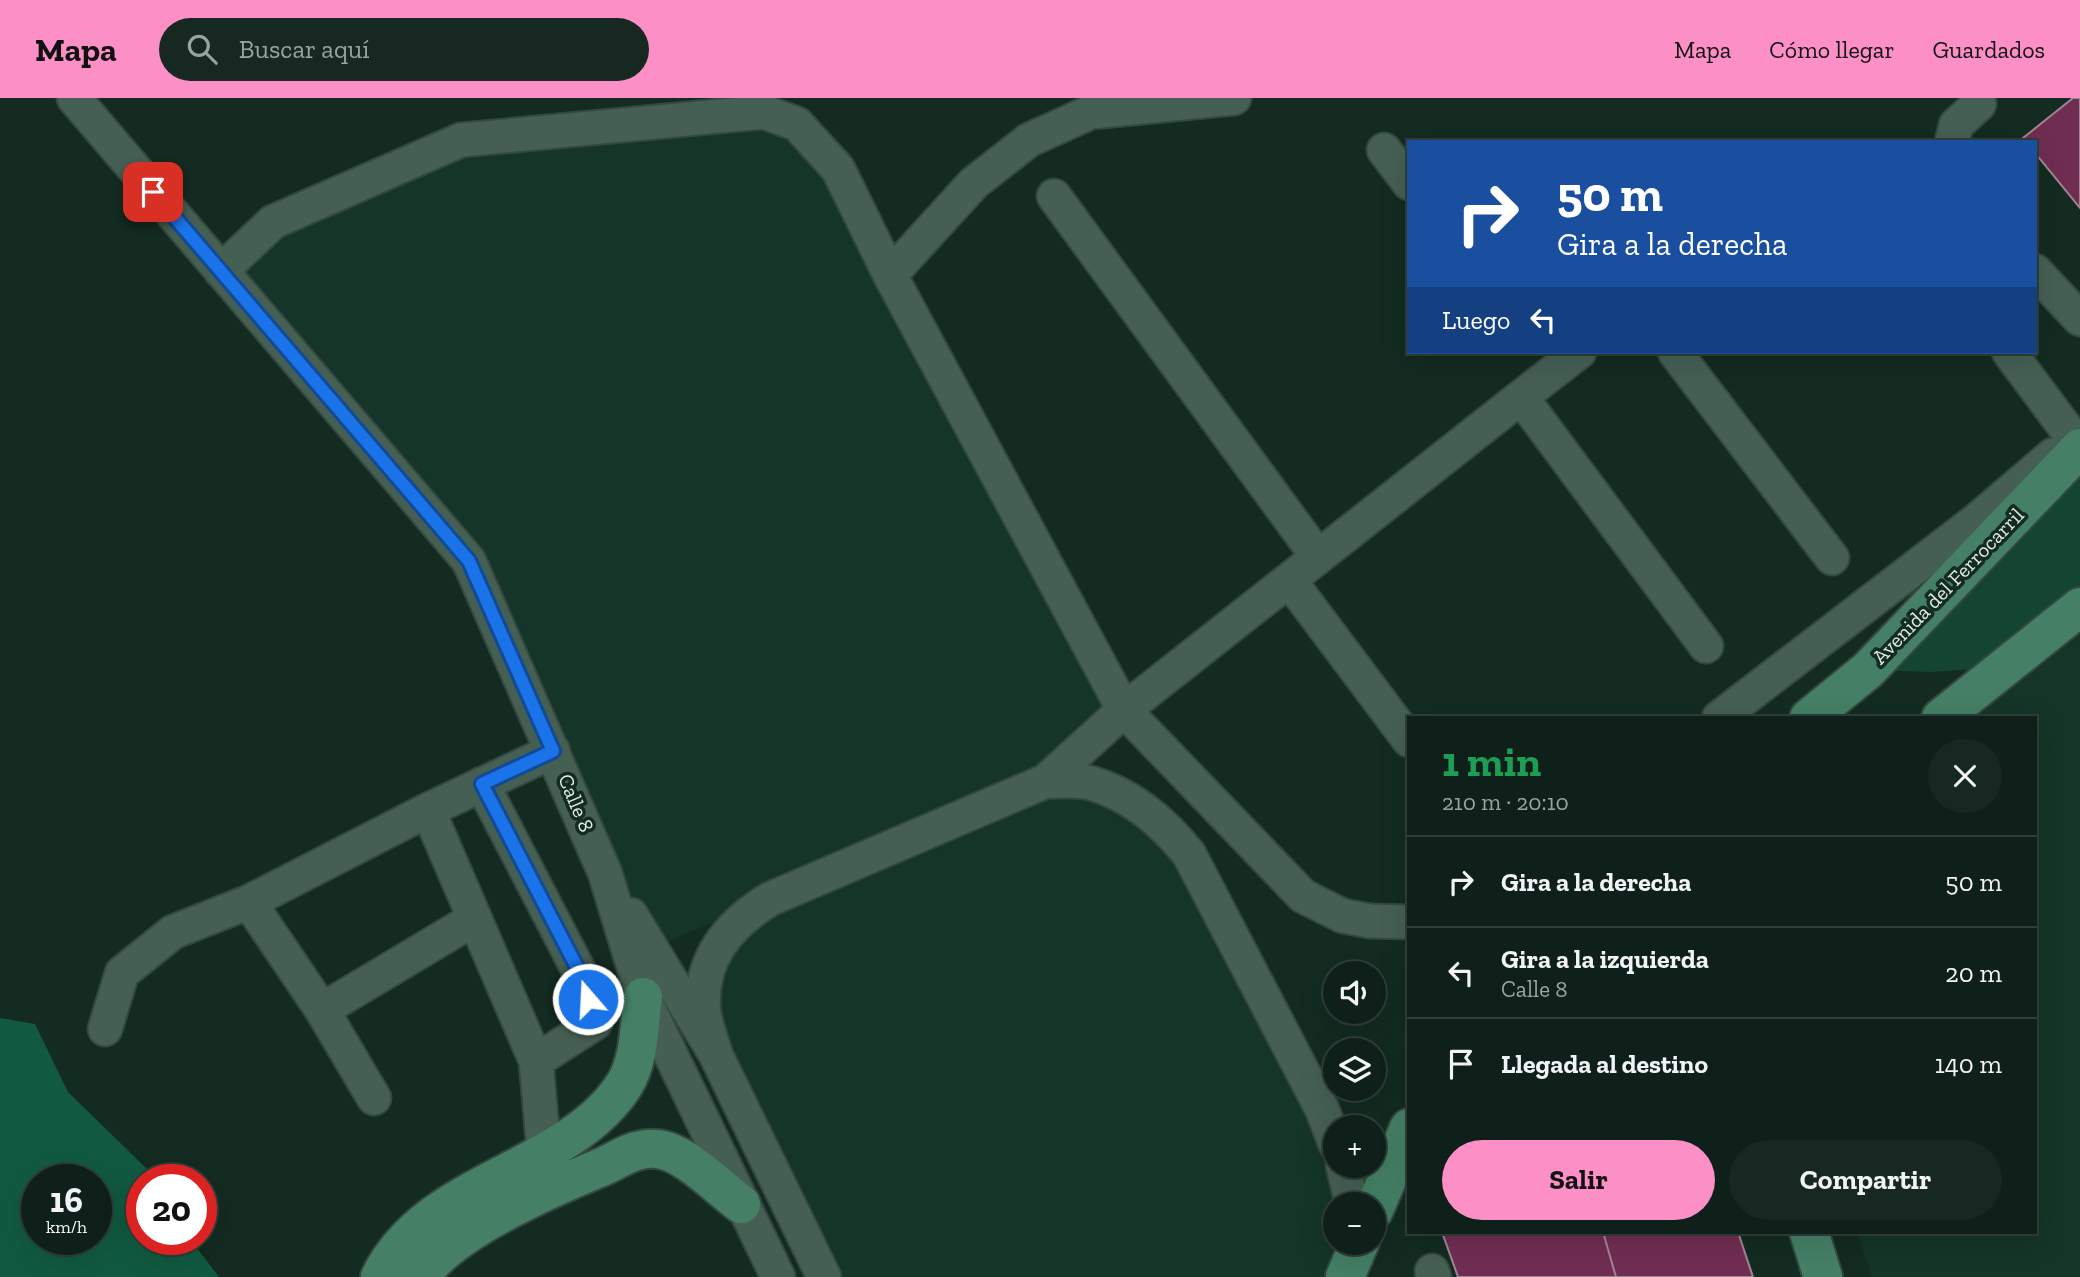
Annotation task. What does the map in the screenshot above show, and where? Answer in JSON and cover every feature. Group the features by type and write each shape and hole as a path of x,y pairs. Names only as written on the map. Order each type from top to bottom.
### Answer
{"main road":[{"name":"Avenida del Ferrocarril","path":"1811,716 1868,670 2078,440"},
{"path":"1944,716 2080,607"},
{"path":"380,1277 403,1244 447,1205 544,1152 590,1120 625,1084 635,1058 643,997"},
{"path":"1382,1192 1407,1133"},
{"path":"419,1277 444,1252 471,1233 569,1180 626,1154 657,1149 687,1161 741,1204"},
{"path":"1810,1234 1823,1277"}],"street":[{"name":"Calle 8","path":"74,98 469,561 606,873 643,997 778,1277"},
{"path":"890,275 974,183 1029,140 1091,112 1234,98"},
{"path":"1952,140 1956,125 1979,104"},
{"path":"221,271 272,222 461,140 765,112 797,124 838,169 890,275 1124,710 1303,896 1343,916 1370,921 1407,922"},
{"path":"1384,150 1407,180"},
{"path":"1054,196 1318,557"},
{"path":"2037,273 2080,319"},
{"path":"716,1055 704,1013 706,978 718,945 740,917 770,899 1046,781 1124,710 1521,397 1543,363 1572,354"},
{"path":"1677,354 1832,558"},
{"path":"1722,716 2078,440 2011,354"},
{"path":"1521,397 1706,646"},
{"path":"1289,580 1407,737"},
{"path":"105,1029 122,973 173,932 249,902 428,810 553,751"},
{"path":"1046,781 1093,783 1125,798 1164,824 1189,854 1324,1115"},
{"path":"482,784 581,975 595,1023 536,1061"},
{"path":"428,810 536,1061 544,1152"},
{"name":"Calle 8","path":"606,873 716,1055 824,1277"},
{"path":"249,902 322,1010 374,1098"},
{"path":"322,1010 474,919"}],"shaded area":[{"path":"797,124 1124,710 1047,781 1164,824 1323,1121 1323,1178 1335,1178 1335,1192 1323,1192 1323,1255 1354,1255 1345,1277 824,1277 716,1055 706,978 763,902 652,948 469,561 221,271 273,222 461,140"},
{"path":"2080,448 2080,607 2004,667 1932,672 1868,670"},
{"path":"2080,607 2080,1277 1872,1277 1858,1234 2037,1234 2037,716 1942,716"}],"green space":[{"path":"0,1018 35,1024 68,1092 142,1164 126,1164 126,1255 202,1255 219,1277 0,1277"}],"building":[{"path":"2073,98 2080,98 2080,208 2037,155 2037,140 2023,138"},
{"path":"1443,1234 1604,1234 1616,1277 1458,1277"},
{"path":"1604,1234 1739,1234 1753,1277 1616,1277"}],"route":[{"path":"153,192 469,561 553,751 482,784 581,975 588,999"}]}
